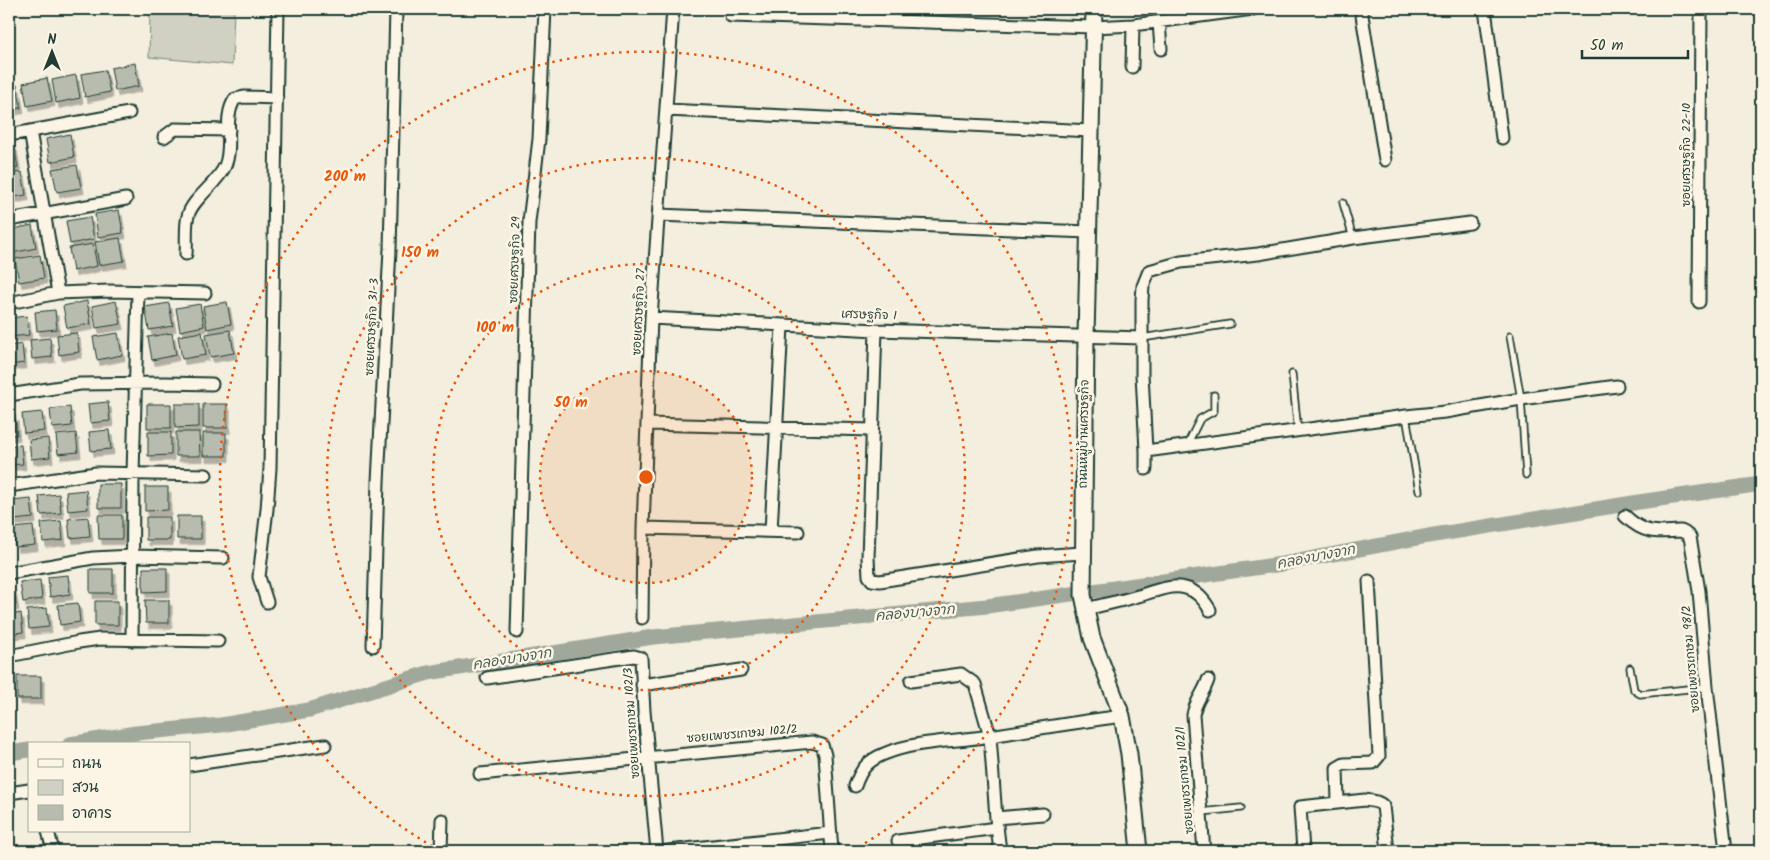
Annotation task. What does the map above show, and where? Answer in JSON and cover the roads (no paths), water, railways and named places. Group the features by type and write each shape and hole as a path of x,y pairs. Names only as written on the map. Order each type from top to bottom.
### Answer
{"street":[{"path":"267,602 259,577 268,509 270,468 278,9"},
{"name":"ซอยเศรษฐกิจ 31-3","path":"373,646 378,482 390,248 396,9"},
{"name":"ซอยเศรษฐกิจ 29","path":"518,632 529,222 539,139 545,9"},
{"name":"ซอยเศรษฐกิจ 27","path":"642,618 643,528 651,318 673,9"},
{"name":"ถนนหมู่บ้านเศรษฐกิจ","path":"1094,9 1086,336 1084,602 1092,638 1122,716 1129,754 1139,851"},
{"path":"731,16 1094,27 1159,22 1253,9"},
{"path":"1361,9 1385,160"},
{"path":"1485,9 1502,138"},
{"name":"ซอยเศรษฐกิจ 22-10","path":"1699,302 1701,9"},
{"path":"1159,22 1161,49"},
{"path":"1132,25 1132,66"},
{"path":"186,254 188,216 195,204 211,187 225,166 230,142 230,107 235,99 244,97 277,98"},
{"path":"667,110 1091,131"},
{"path":"9,135 129,113"},
{"path":"164,137 175,129 230,130"},
{"path":"30,131 58,293"},
{"path":"9,220 126,199"},
{"path":"658,215 1089,232"},
{"path":"1146,469 1142,338 1143,286 1149,271 1181,262 1258,254 1353,238 1470,223"},
{"path":"132,640 138,292"},
{"path":"9,303 58,293 205,293"},
{"name":"เศรษฐกิจ 1","path":"651,318 876,330 1142,338"},
{"path":"771,531 774,446 778,413 782,326"},
{"path":"876,330 868,576 872,580 880,581 1038,556 1083,561"},
{"path":"9,396 80,384 212,384"},
{"path":"1146,451 1445,412 1617,386"},
{"path":"647,424 872,430"},
{"path":"9,486 96,473 206,475"},
{"name":"ซอยเพชรเกษม 98/2","path":"1625,516 1645,531 1681,531 1690,538 1699,591 1707,687 1726,851"},
{"path":"643,528 798,532"},
{"path":"9,572 93,558 132,556 223,558"},
{"path":"1338,802 1337,768 1344,764 1373,763 1379,756 1369,581"},
{"path":"1084,602 1140,595 1159,588 1174,586 1199,594 1210,610"},
{"path":"9,656 100,639 218,641"},
{"name":"ซอยเพชรเกษม 102/3","path":"487,678 634,656 641,658 657,851"},
{"path":"642,685 741,670"},
{"path":"911,681 961,674 975,684 990,736 1000,851"},
{"name":"ซอยเพชรเกษม 102/1","path":"1204,851 1193,715 1194,706 1204,692 1208,680"},
{"path":"855,786 861,770 885,753 916,746 1122,716"},
{"name":"ซอยเพชรเกษม 102/2","path":"648,756 812,742 822,745 832,851"},
{"path":"190,765 325,745"},
{"path":"480,774 648,756"},
{"path":"9,793 28,790"},
{"path":"1303,851 1300,807 1365,800 1380,803 1384,810 1388,851"},
{"path":"898,841 1043,814"},
{"path":"442,820 442,851"},
{"path":"48,832 53,851"},
{"path":"668,851 830,833"}],"lane":[{"path":"1343,203 1353,238"},
{"path":"1142,338 1230,324"},
{"path":"1510,336 1521,399 1526,475"},
{"path":"1292,374 1298,432"},
{"path":"1187,445 1200,420 1214,412 1214,395"},
{"path":"1406,416 1419,491"},
{"path":"1630,668 1634,690 1640,694 1707,687"},
{"path":"1201,812 1240,808"}],"waterway":[{"name":"คลองบางจาก","path":"82,742 136,733 221,725 309,710 428,673 653,637 987,606 1282,564 1428,536 1761,484"},
{"name":"คลองบางจาก","path":"9,753 28,750"}]}
